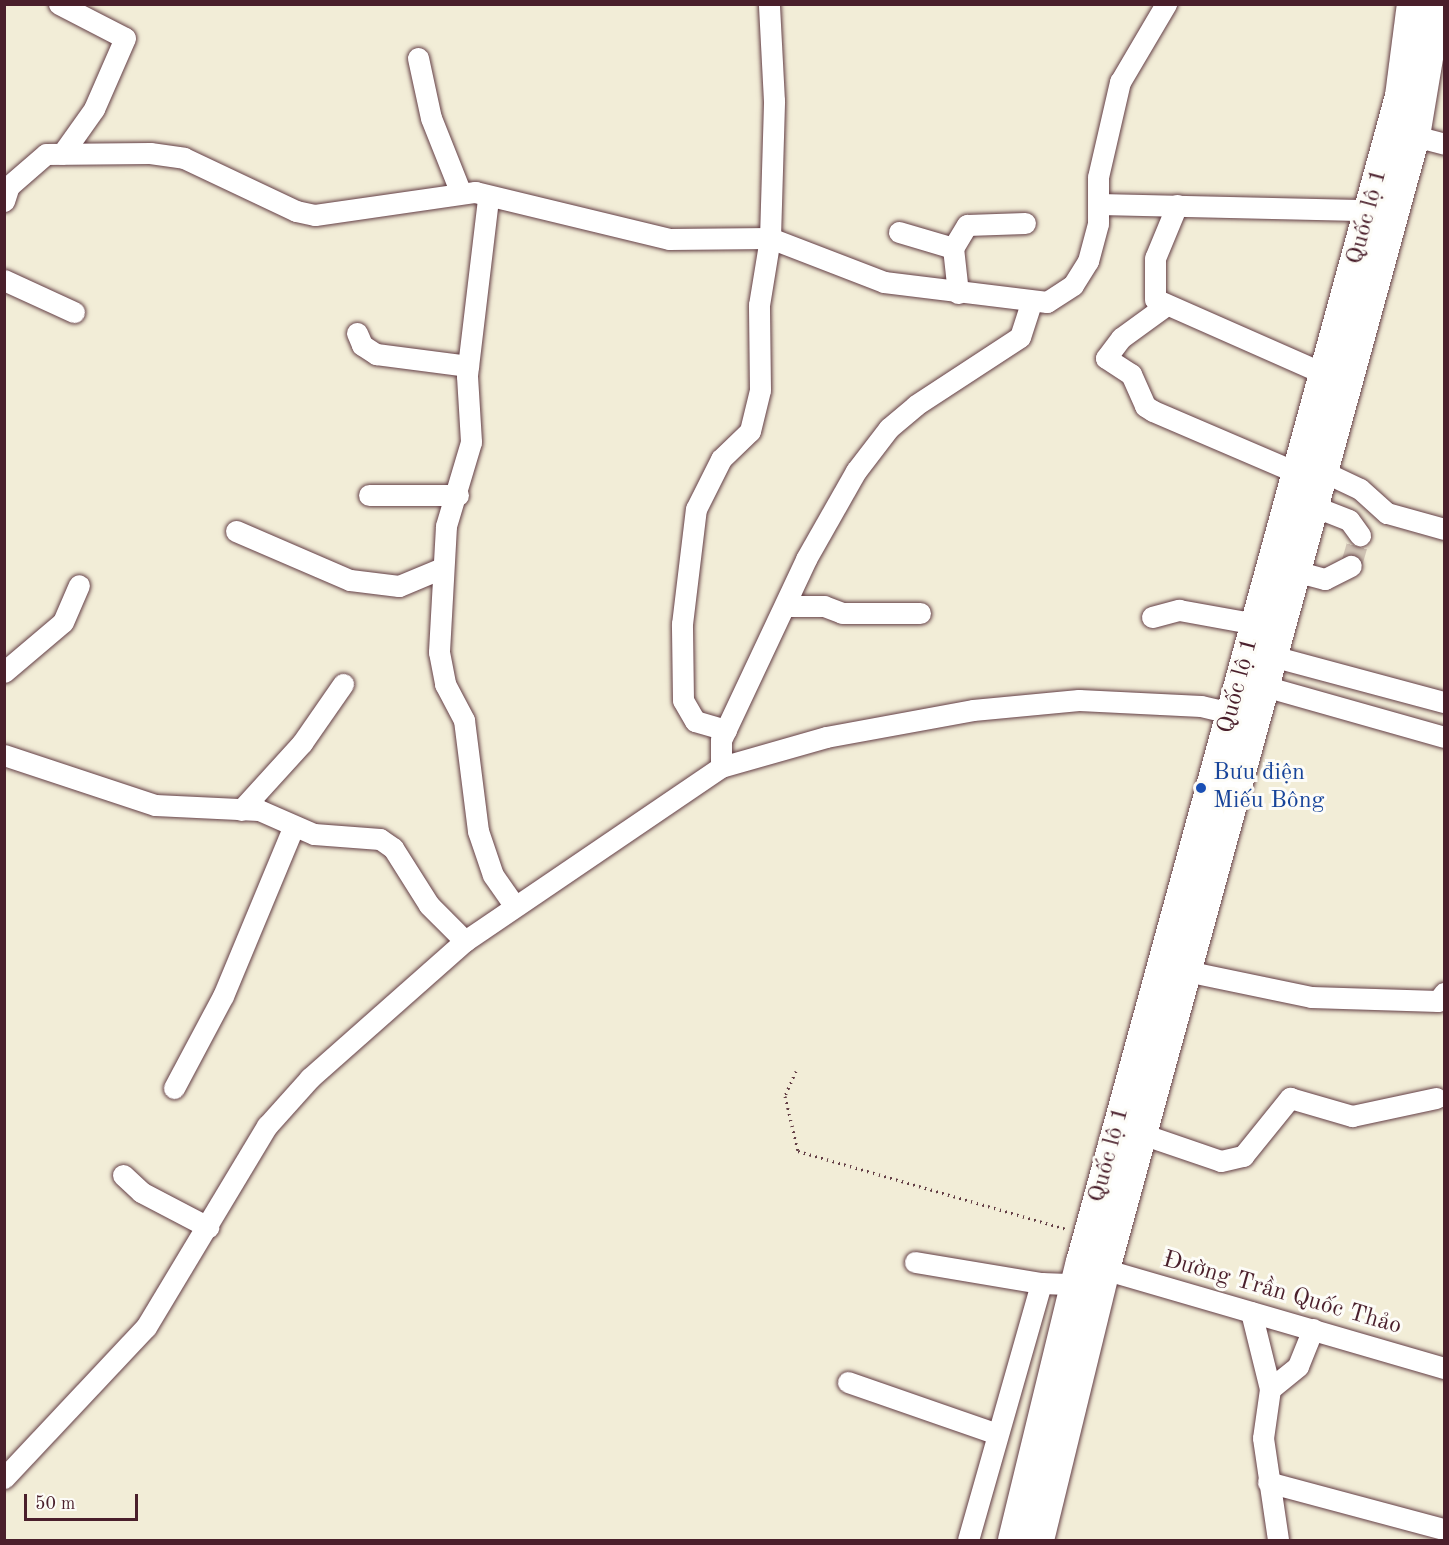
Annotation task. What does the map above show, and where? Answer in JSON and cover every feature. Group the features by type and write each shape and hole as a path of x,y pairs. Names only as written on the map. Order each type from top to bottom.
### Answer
{"highway":[{"name":"Quốc lộ 1","path":"1039,1540 1087,1272 1088,1234 1243,716 1264,686 1272,656 1294,571 1325,374 1400,96 1412,4"},
{"name":"Quốc lộ 1","path":"1013,1540 1087,1272 1142,1134 1186,971 1243,716 1256,624 1306,487 1415,136 1437,4"}],"street":[{"path":"59,4 124,38 94,109 62,154"},
{"path":"726,730 695,721 686,706 682,624 696,509 721,459 750,431 760,390 759,305 770,238 774,101 769,4"},
{"path":"6,190 34,160 62,154 184,158 296,211 315,215 459,190 488,199 669,239 770,238 884,282 958,293 1047,302 1073,285 1088,261 1099,204 1098,177 1120,82 1166,4"},
{"path":"418,57 431,118 459,190"},
{"path":"1415,136 1444,144"},
{"path":"488,199 468,366 471,442 458,495 446,526 439,652 445,684 464,720 478,831 493,875 514,905"},
{"path":"1099,204 1370,210"},
{"path":"1177,205 1152,276 1155,299 1164,306 1226,327 1325,374"},
{"path":"958,293 953,248 967,225 1025,223"},
{"path":"898,232 953,248"},
{"path":"4,280 74,312"},
{"path":"721,767 726,730 786,606 856,471 889,428 1020,337 1032,301"},
{"path":"1164,306 1121,338 1106,358 1131,374 1145,406 1306,487 1349,520 1360,535"},
{"path":"357,333 362,345 376,354 468,366"},
{"path":"1306,487 1360,489 1387,513 1444,529"},
{"path":"369,495 458,495"},
{"path":"236,531 350,580 399,586 442,568"},
{"path":"1294,571 1325,579 1351,566"},
{"path":"4,672 63,622 79,585"},
{"path":"786,606 824,606 842,613 920,613"},
{"path":"1152,617 1179,610 1256,624"},
{"path":"1272,656 1444,702"},
{"path":"241,810 302,743 343,684"},
{"path":"1264,686 1444,737"},
{"path":"4,1478 146,1327 267,1126 310,1078 465,941 514,905 721,767 826,737 973,710 1079,700 1243,716"},
{"path":"4,755 155,805 259,810 293,828 380,839 393,848 429,905 465,941"},
{"path":"174,1088 223,996 293,828"},
{"path":"1186,971 1311,997 1438,1001 1444,993"},
{"path":"1142,1134 1221,1161 1243,1156 1290,1098 1352,1116 1436,1098"},
{"path":"123,1175 141,1192 208,1227"},
{"name":"Đường Trần Quốc Thảo","path":"915,1262 1041,1283 1087,1272 1251,1312 1444,1368"},
{"path":"968,1540 1041,1283"},
{"path":"1251,1312 1270,1389 1263,1427 1268,1482 1278,1540"},
{"path":"1270,1389 1298,1366 1313,1329"},
{"path":"848,1382 997,1434"},
{"path":"1268,1482 1444,1529"}],"path":[{"path":"796,1071 785,1096 798,1151 1088,1234"}],"tunnel":[{"path":"1351,566 1360,535"}],"place":[{"name":"Bưu điện Miếu Bông","path":"1201,788"}]}
